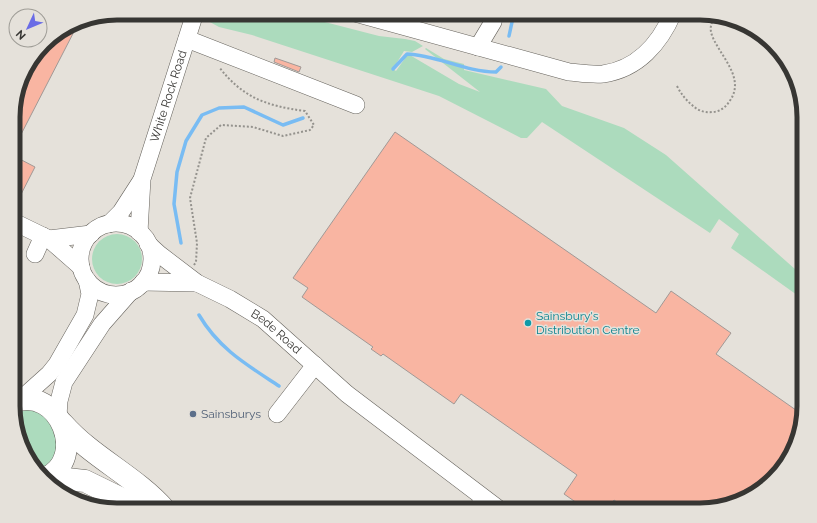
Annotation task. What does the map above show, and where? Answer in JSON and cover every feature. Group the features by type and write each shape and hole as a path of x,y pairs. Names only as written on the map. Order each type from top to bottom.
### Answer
{"highway":[{"path":"61,420 77,440 97,456 133,480 158,503"},
{"path":"51,477 85,481 130,503"}],"main road":[{"path":"20,401 39,402 46,406 61,420 67,437 64,456 57,469 49,476"}],"street":[{"name":"White Rock Road","path":"109,224 121,212 142,179 195,42 195,20"},
{"path":"380,20 569,72 603,74 630,65 644,55 659,40 669,20"},
{"path":"478,47 494,20"},
{"path":"195,42 356,105"},
{"name":"White Rock Road","path":"142,179 144,238"},
{"path":"20,398 49,374 57,364 85,315 90,294 84,274 81,253 86,240 99,228 109,224 125,224 144,238 152,264 137,287 102,324 64,382 59,401 61,420"},
{"path":"20,225 46,238 84,274 93,286 115,295 137,287"},
{"path":"46,238 91,234"},
{"path":"35,254 46,238"},
{"name":"Bede Road","path":"144,238 159,254 191,279 263,318 346,394 479,503"},
{"name":"Bede Road","path":"137,287 191,279"},
{"path":"277,414 315,365"}],"path":[{"path":"677,86 686,100 702,112 718,111 724,107 733,95 734,82 732,72 711,32 710,24 712,21"},
{"path":"191,279 196,262 197,243 190,198 206,138 221,126 253,127 282,136 310,130 314,125 305,111 283,108 250,96 228,79 195,42"}],"green space":[{"path":"317,20 379,36 415,41 423,46 412,52 404,51 393,69 396,71 408,54 459,84 480,92 425,49 426,48 444,59 464,64 464,70 546,89 562,106 624,128 666,155 797,271 797,295 731,248 739,234 719,219 710,233 542,122 527,138 521,138 439,96 252,35 219,27 208,21"},
{"path":"117,234 127,236 135,241 140,249 142,259 140,269 135,277 127,282 117,284 107,282 99,277 94,269 92,259 94,249 99,241 107,236"},
{"path":"20,409 38,411 56,429 56,456 43,468 40,465 27,443 22,425"}],"building":[{"path":"74,30 20,136 20,117 23,92 33,68 53,44"},
{"path":"275,58 301,67 299,72 274,62"},
{"name":"Sainsbury's Distribution Centre","path":"395,132 656,313 671,291 731,333 716,354 797,411 792,437 781,460 769,475 749,490 725,500 707,503 618,503 614,500 612,503 577,503 564,494 577,475 461,394 454,404 383,354 381,356 371,349 373,347 302,297 308,288 293,278"},
{"path":"20,159 35,167 20,196"}],"waterway":[{"path":"509,36 512,20"},
{"path":"393,69 407,54 429,57 462,67 485,71 496,72 501,67"},
{"path":"181,243 174,204 177,172 186,141 202,115 219,108 244,107 283,125 303,118"},
{"path":"199,315 215,337 234,355 279,386"}],"place":[{"name":"Sainsbury's Distribution Centre","path":"528,323"},
{"name":"Sainsburys","path":"193,414"}]}
